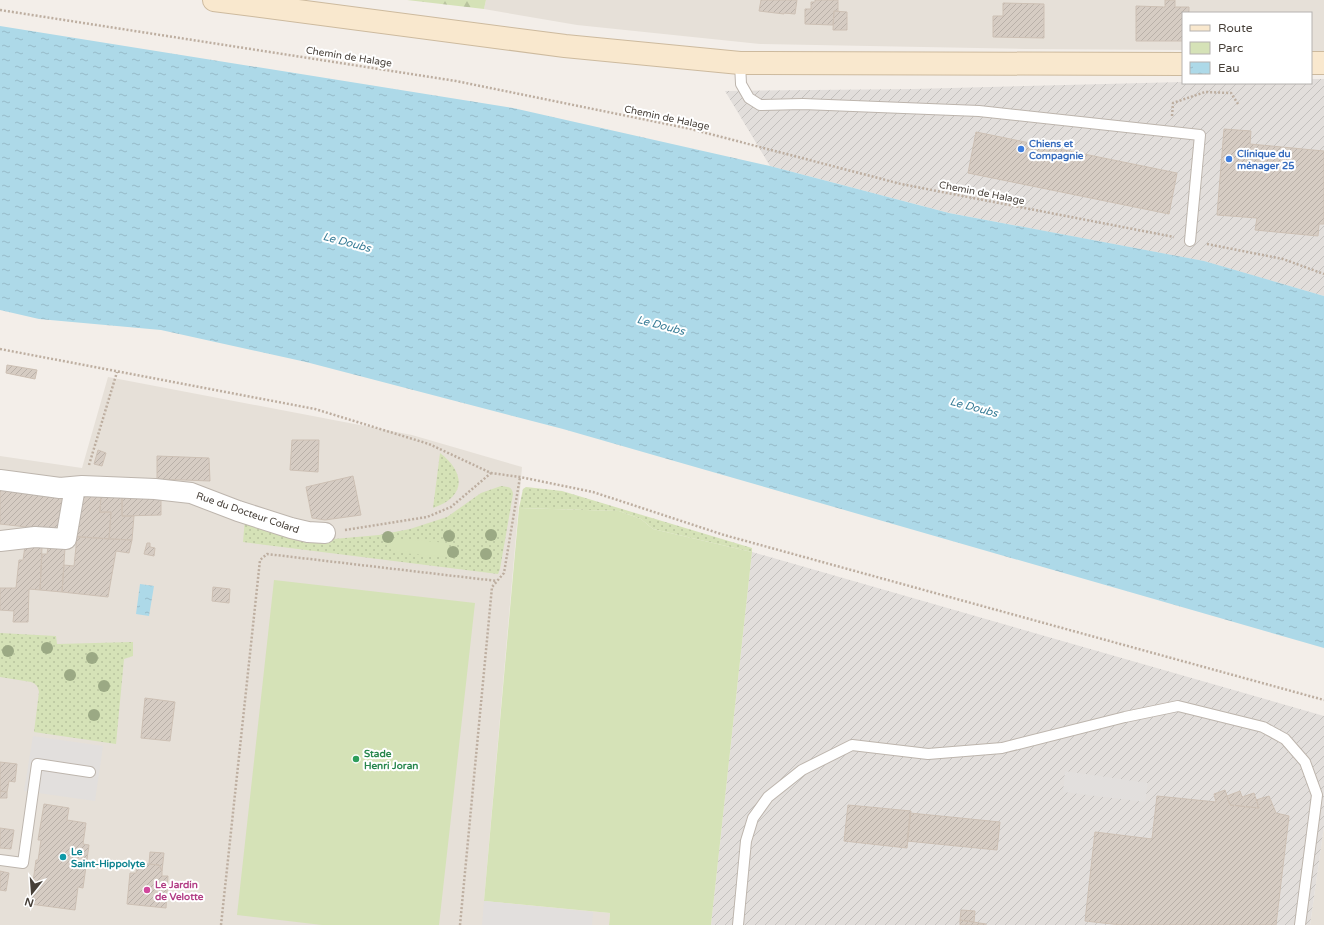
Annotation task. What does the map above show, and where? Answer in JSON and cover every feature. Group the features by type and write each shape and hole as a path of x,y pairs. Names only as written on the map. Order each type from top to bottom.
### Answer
{"main road":[{"path":"214,0 566,46 740,63 1182,64"},
{"path":"1312,63 1324,63"}],"street":[{"name":"Rue du Docteur Colard","path":"0,480 60,488 155,489 191,493 238,511 291,528 308,532 325,533"},
{"path":"0,541 35,537 66,538 79,487"}],"lane":[{"path":"740,63 741,84 748,98 760,105 803,104 979,111 1200,135 1190,240"},
{"path":"738,925 746,841 753,818 768,797 802,770 830,756 852,746 928,754 1002,748 1125,716 1178,706 1263,727 1285,739 1305,762 1317,795 1300,925"},
{"path":"0,860 23,862 37,764 90,772"}],"path":[{"name":"Chemin de Halage","path":"0,10 456,81 691,129 901,184 1283,259 1324,274"},
{"path":"1171,132 1173,103 1205,92 1232,93 1238,104"},
{"path":"0,349 315,409 429,444 491,473 520,477 593,492 724,535 1324,700"},
{"path":"79,487 117,372"},
{"path":"325,533 427,517 451,507 491,473"},
{"path":"460,925 492,587 504,573 520,477"},
{"path":"221,925 260,560 267,554 497,581"}],"shaded area":[{"path":"486,0 1324,0 1324,54 1312,53 1312,12 1182,12 1182,50 1025,49 760,44 577,25 484,9"},
{"path":"1312,79 1324,79 1324,296 1203,261 949,213 770,166 725,91 914,89 1182,82 1182,84 1312,84"},
{"path":"108,377 412,435 522,467 484,901 610,913 609,925 0,925 0,456 82,468"},
{"path":"752,552 1324,716 1324,826 1310,925 711,925"},
{"path":"33,736 103,746 95,801 24,791"},
{"path":"1065,771 1148,783 1145,802 1063,792"},
{"path":"1324,826 1324,925 1310,925"},
{"path":"484,901 593,912 592,925 482,925"}],"green space":[{"path":"407,0 486,0 484,9"},
{"path":"440,453 455,468 459,484 457,491 452,498 433,508"},
{"path":"501,486 510,488 513,494 498,574 243,542 245,518 311,541 379,535 410,529 447,517 481,493"},
{"path":"526,487 562,491 752,548 752,552 653,529 641,519 619,511 519,508 523,489"},
{"path":"519,508 619,511 641,519 653,529 752,552 711,925 609,925 610,913 484,901"},
{"path":"392,538 448,543 447,557 391,552"},
{"name":"Stade Henri Joran","path":"274,580 475,603 439,925 322,925 237,915"},
{"path":"0,633 56,636 57,644 133,642 133,656 124,659 116,744 34,732 39,692 38,688 31,682 0,677"}],"water":[{"name":"Le Doubs","path":"0,26 513,108 770,166 949,213 1204,261 1324,296 1324,648 563,429 306,362 161,330 39,319 0,310"},
{"path":"140,584 154,586 149,616 136,614"}],"building":[{"path":"761,0 797,0 795,14 759,11"},
{"path":"815,0 838,0 838,11 834,11 833,25 805,24 805,9 811,9 811,2 815,2"},
{"path":"1165,0 1175,0 1175,7 1189,7 1189,12 1182,12 1182,41 1136,41 1136,6 1165,7"},
{"path":"1003,3 1044,4 1044,38 993,37 993,16 1003,16"},
{"path":"834,11 847,12 847,30 833,30"},
{"path":"1224,129 1251,131 1250,144 1324,151 1324,224 1319,224 1318,236 1255,230 1257,218 1217,215"},
{"path":"976,132 1177,173 1169,214 968,173"},
{"path":"7,365 37,370 35,379 6,373"},
{"path":"292,440 319,440 318,472 290,470"},
{"path":"98,450 106,453 102,466 94,464"},
{"path":"157,456 209,458 210,481 157,479"},
{"path":"353,476 361,515 325,520 312,518 306,487"},
{"path":"0,486 65,494 60,529 44,527 44,529 0,524"},
{"path":"80,493 101,494 100,512 111,512 109,539 73,536"},
{"path":"101,494 122,495 122,516 134,516 132,540 109,539 111,512 100,512"},
{"path":"122,495 161,496 161,515 122,516"},
{"path":"77,537 132,540 129,553 116,551 108,597 62,592 64,565 74,566"},
{"path":"147,543 150,543 150,547 155,548 154,556 144,554"},
{"path":"25,546 42,547 40,590 29,589 28,622 13,622 14,611 0,610 0,588 16,588 19,560 23,560"},
{"path":"48,547 65,548 62,592 40,590 42,554 47,554"},
{"path":"213,587 230,589 229,603 212,601"},
{"path":"145,698 175,702 170,741 141,738"},
{"path":"0,762 17,764 15,782 9,781 7,792 0,791"},
{"path":"1225,790 1230,805 1259,808 1256,800 1269,796 1276,813 1289,816 1276,925 1121,925 1085,921 1095,832 1152,839 1157,796 1216,802 1214,794"},
{"path":"0,791 7,792 7,798 0,798"},
{"path":"1240,791 1242,797 1254,793 1259,808 1230,805 1227,796"},
{"name":"Le Saint-Hippolyte","path":"44,804 69,808 67,820 86,823 83,844 89,845 83,888 78,887 75,910 30,904 36,860 38,860 41,840 38,840"},
{"path":"848,805 911,811 907,848 844,841"},
{"path":"910,813 1000,822 997,850 907,841"},
{"path":"0,828 14,830 11,849 0,848"},
{"path":"150,852 164,853 162,871 159,865 149,864"},
{"path":"137,863 159,865 162,871 162,876 168,876 166,908 127,904 130,873 136,873"},
{"path":"0,871 9,873 6,891 0,890"},
{"path":"961,910 975,911 974,922 960,920"},
{"path":"960,920 986,924 986,925 960,925"}],"place":[{"name":"Chiens et Compagnie","path":"1021,149"},
{"name":"Clinique du ménager 25","path":"1229,159"},
{"name":"Stade Henri Joran","path":"356,759"},
{"name":"Le Saint-Hippolyte","path":"63,857"},
{"name":"Le Jardin de Velotte","path":"147,890"}]}
